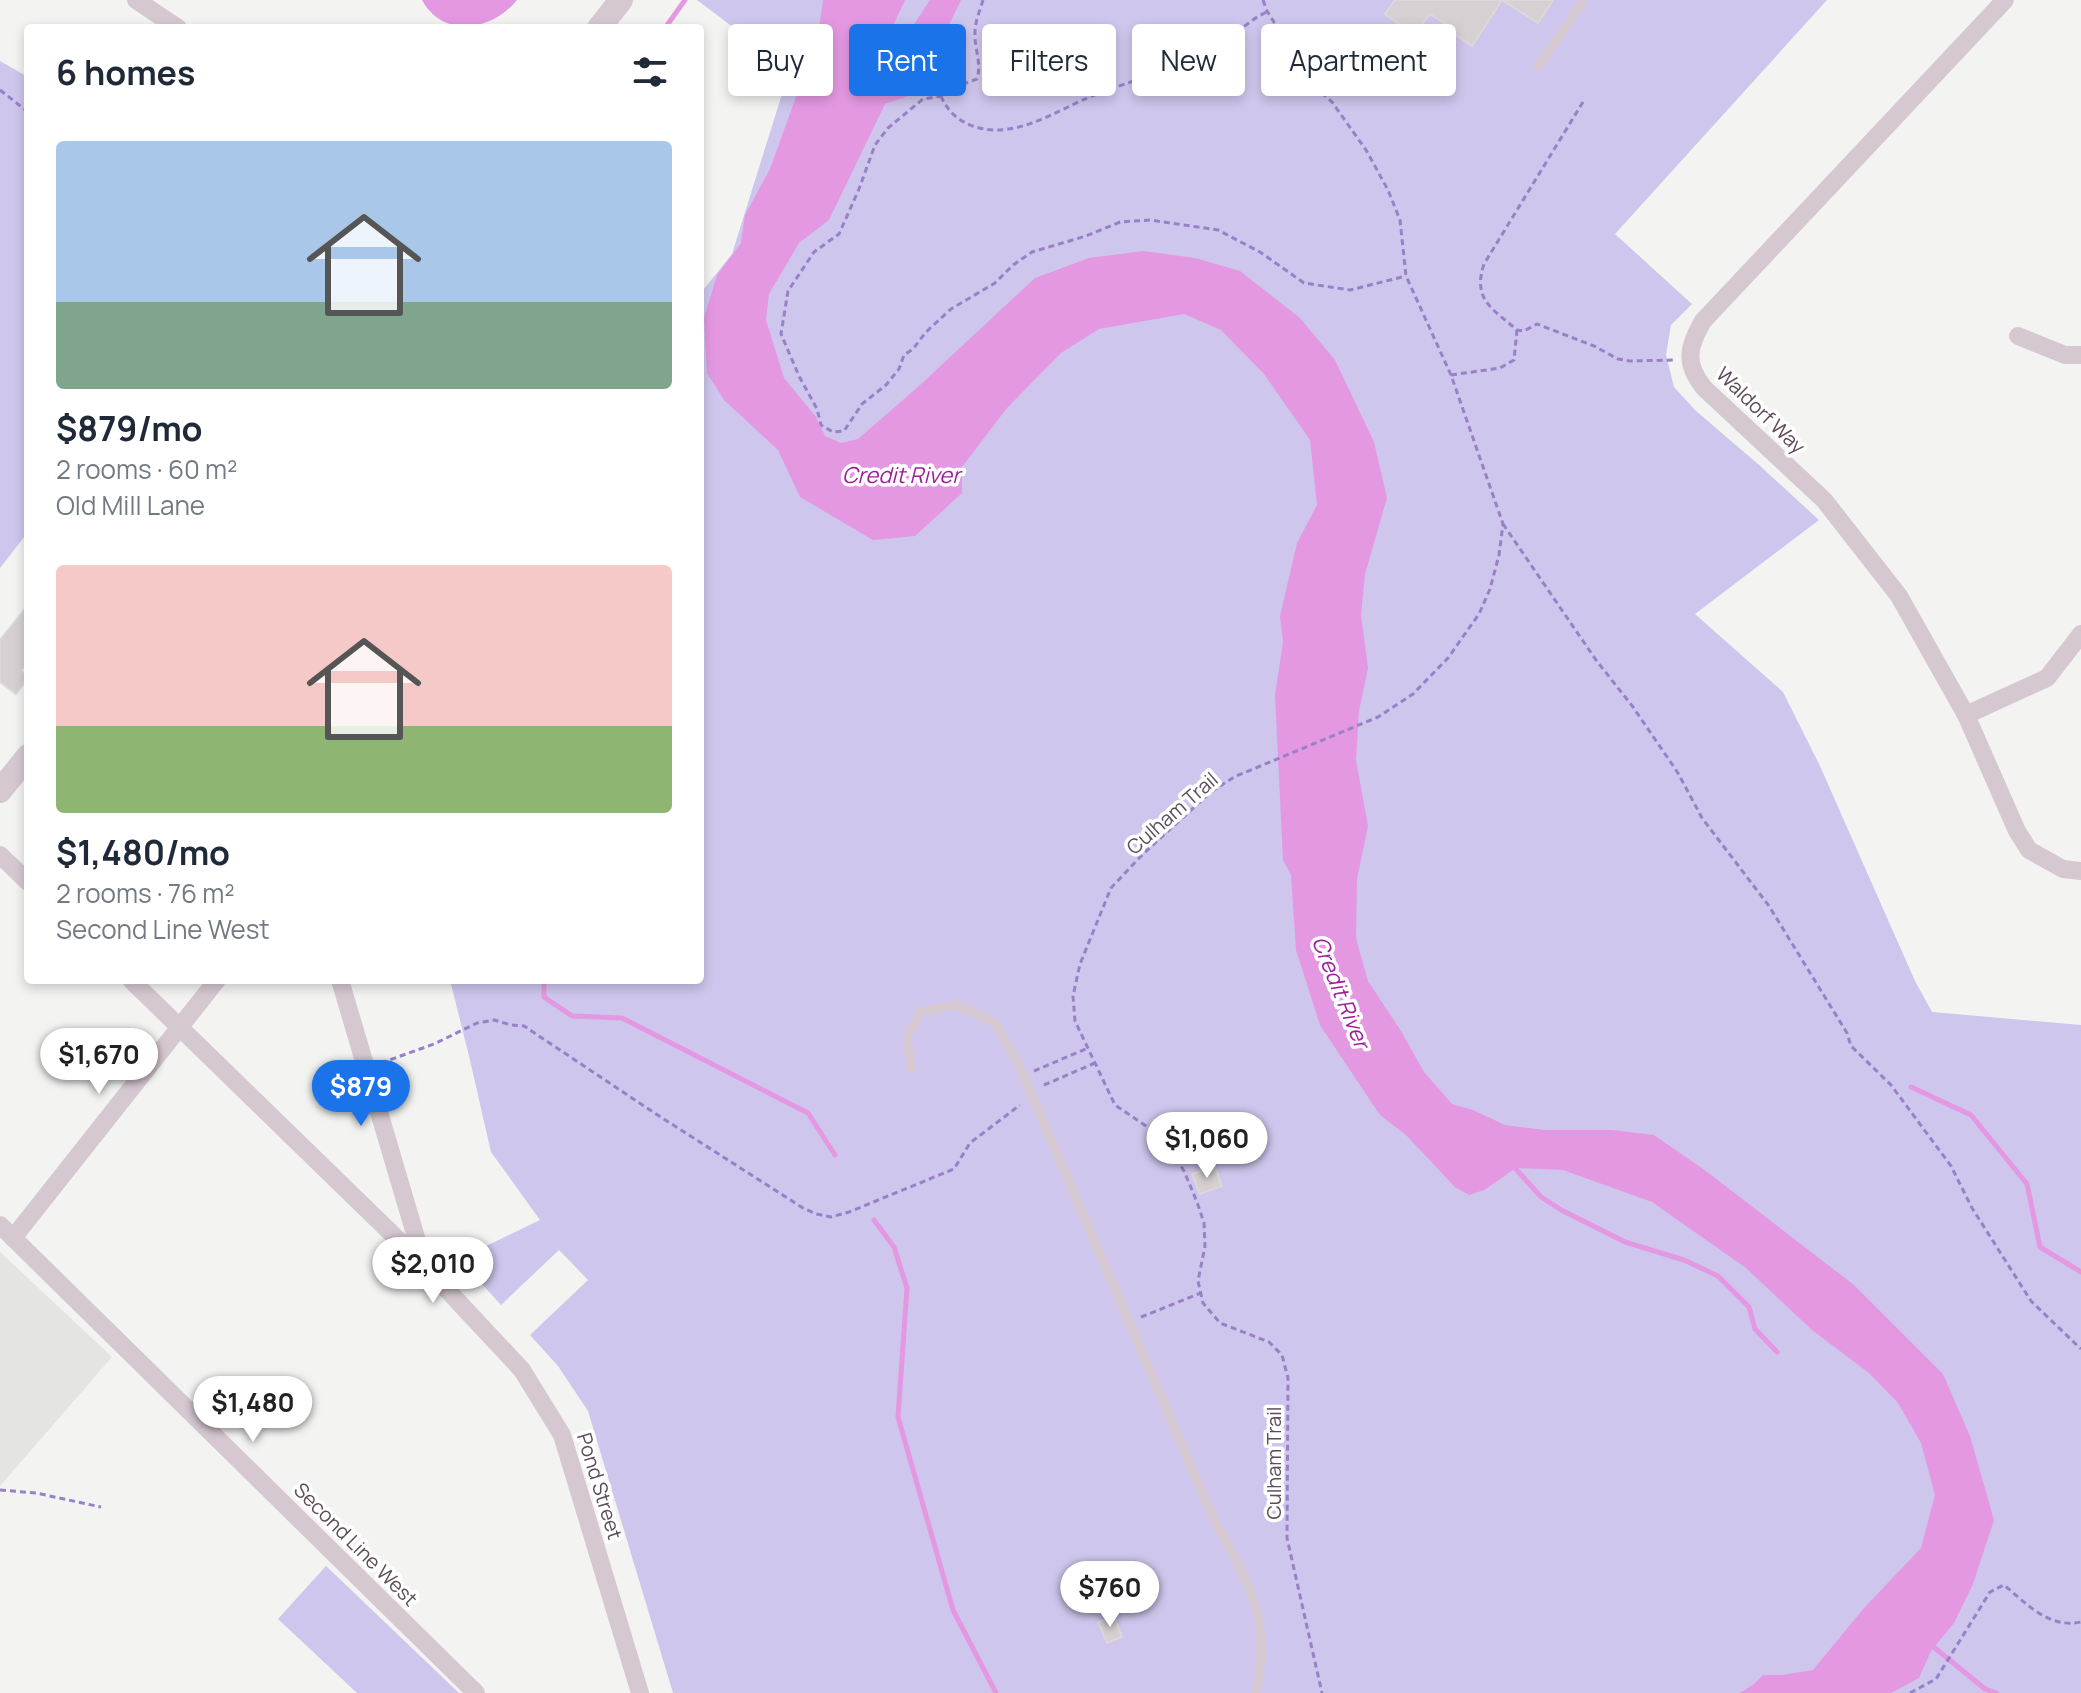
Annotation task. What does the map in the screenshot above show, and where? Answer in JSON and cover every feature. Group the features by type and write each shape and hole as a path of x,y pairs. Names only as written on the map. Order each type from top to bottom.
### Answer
{"street":[{"path":"136,0 172,24"},
{"path":"602,24 621,0"},
{"path":"1689,359 1693,339 1703,321 2005,0"},
{"path":"2018,336 2065,355 2081,355"},
{"name":"Waldorf Way","path":"1689,359 1696,378 1704,388 1824,500 1899,596 1966,715 2017,831 2029,850 2063,869 2081,871"},
{"path":"1966,715 2047,678 2081,634"},
{"path":"0,791 24,761"},
{"path":"0,855 24,878"},
{"name":"Pond Street","path":"135,984 424,1265 522,1370 562,1435 640,1693"},
{"path":"6,1232 214,984"},
{"path":"341,984 424,1265"},
{"name":"Second Line West","path":"6,1232 476,1693"}],"lane":[{"path":"1538,67 1584,0"},
{"path":"911,1068 907,1036 921,1012 958,1005 996,1024 1023,1076 1214,1520 1244,1574 1258,1613 1262,1647 1256,1693"}],"path":[{"path":"966,83 977,79 979,59 974,31 983,0"},
{"name":"Culham Trail","path":"1263,0 1267,11 1320,91 1332,102 1366,150 1388,190 1400,220 1406,276 1451,375 1503,524 1499,555 1479,614 1448,658 1413,694 1378,717 1234,777 1211,792 1143,854 1111,888 1080,964 1073,996 1075,1021 1115,1105 1146,1126 1170,1149 1184,1171 1204,1223 1205,1246 1198,1281 1203,1303 1220,1323 1269,1342 1282,1355 1288,1378 1287,1538 1322,1693"},
{"path":"1267,11 1253,17 1214,49 1017,127 994,130 973,127 957,119 941,96 923,99 888,128 875,145 839,234 814,252 788,291 781,334 817,409 821,425 833,432 844,431 862,404 886,385 899,369 904,355 926,332 951,309 995,283 1032,252 1120,222 1150,220 1218,230 1260,252 1304,283 1350,290 1406,276"},
{"path":"0,90 24,109"},
{"path":"1583,102 1484,264 1478,281 1486,303 1517,330 1524,331 1537,324 1594,346 1618,359 1689,359"},
{"path":"1451,375 1500,368 1514,360 1517,330"},
{"path":"1503,524 1678,773 1702,818 1769,906 1847,1033 1851,1046 1891,1085 1951,1166 1972,1208 2031,1301 2081,1349"},
{"path":"365,1068 422,1049 477,1023 494,1020 524,1026 803,1208 831,1217 954,1169 970,1143 1017,1107 1030,1092 1095,1063"},
{"path":"1023,1076 1088,1048"},
{"path":"1129,1322 1201,1293"},
{"path":"0,1490 36,1493 101,1507"},
{"path":"1910,1693 1936,1679 1990,1592 2004,1585 2042,1617 2069,1625 2081,1622"}],"shaded area":[{"path":"697,0 1827,0 1615,234 1692,304 1671,325 1666,355 1674,387 1696,411 1819,520 1695,614 1783,692 1932,1012 2081,1025 2081,1693 673,1693 588,1411 558,1366 530,1335 588,1280 559,1250 501,1305 459,1259 540,1220 491,1152 451,984 704,984 704,289 732,254 781,96 833,96 833,24 729,24"},
{"path":"0,61 24,75 24,537 0,568"},
{"path":"0,1252 112,1357 0,1486"},
{"path":"326,1566 459,1693 357,1693 278,1619"}],"water":[{"path":"422,0 517,0 495,19 481,24 452,24 431,12"},
{"name":"Credit River","path":"823,0 905,0 894,24 849,24 849,96 908,96 885,104 829,220 799,243 769,294 766,320 784,378 816,417 825,436 841,443 858,439 1035,278 1089,258 1143,251 1195,258 1240,271 1300,318 1335,360 1374,442 1387,498 1365,574 1361,615 1368,668 1359,711 1356,760 1368,826 1357,879 1356,938 1368,981 1424,1072 1452,1104 1505,1125 1654,1135 1854,1285 1943,1374 1970,1436 1994,1520 1973,1584 1954,1623 1931,1651 1919,1678 1891,1693 1740,1693 1763,1675 1813,1670 1864,1608 1921,1548 1935,1495 1921,1443 1898,1403 1869,1373 1812,1330 1746,1268 1652,1202 1563,1170 1516,1168 1484,1190 1469,1195 1455,1187 1406,1135 1380,1115 1320,1025 1296,950 1291,875 1283,860 1275,695 1283,642 1280,616 1297,543 1317,505 1310,440 1264,374 1221,330 1184,314 1099,329 1061,353 1007,408 962,467 962,493 915,536 873,540 800,497 778,450 724,400 707,373 704,318 717,275 741,243 745,215 770,169 796,96 833,96 833,24 820,24"},
{"name":"Credit River","path":"930,0 961,0 949,24 914,24"}],"building":[{"path":"1395,0 1502,0 1472,46 1456,35 1456,24 1446,24 1430,14 1422,24 1400,24 1385,14"},
{"path":"1502,0 1553,0 1538,23"},
{"path":"24,610 24,667 21,671 24,673 24,683 16,694 0,682 0,640"},
{"path":"1215,1166 1222,1186 1200,1194 1192,1174"},
{"path":"1114,1616 1122,1637 1107,1643 1098,1622"}],"waterway":[{"path":"668,24 685,0"},
{"path":"544,984 544,997 572,1016 622,1018 808,1113 835,1155"},
{"path":"1911,1087 1971,1115 2027,1184 2040,1247 2081,1272"},
{"path":"1515,1168 1541,1197 1563,1211 1625,1242 1684,1260 1718,1276 1749,1307 1755,1329 1777,1352"},
{"path":"874,1220 894,1247 907,1288 898,1417 953,1610 996,1693"},
{"path":"1930,1644 1985,1689 1996,1693"}]}
